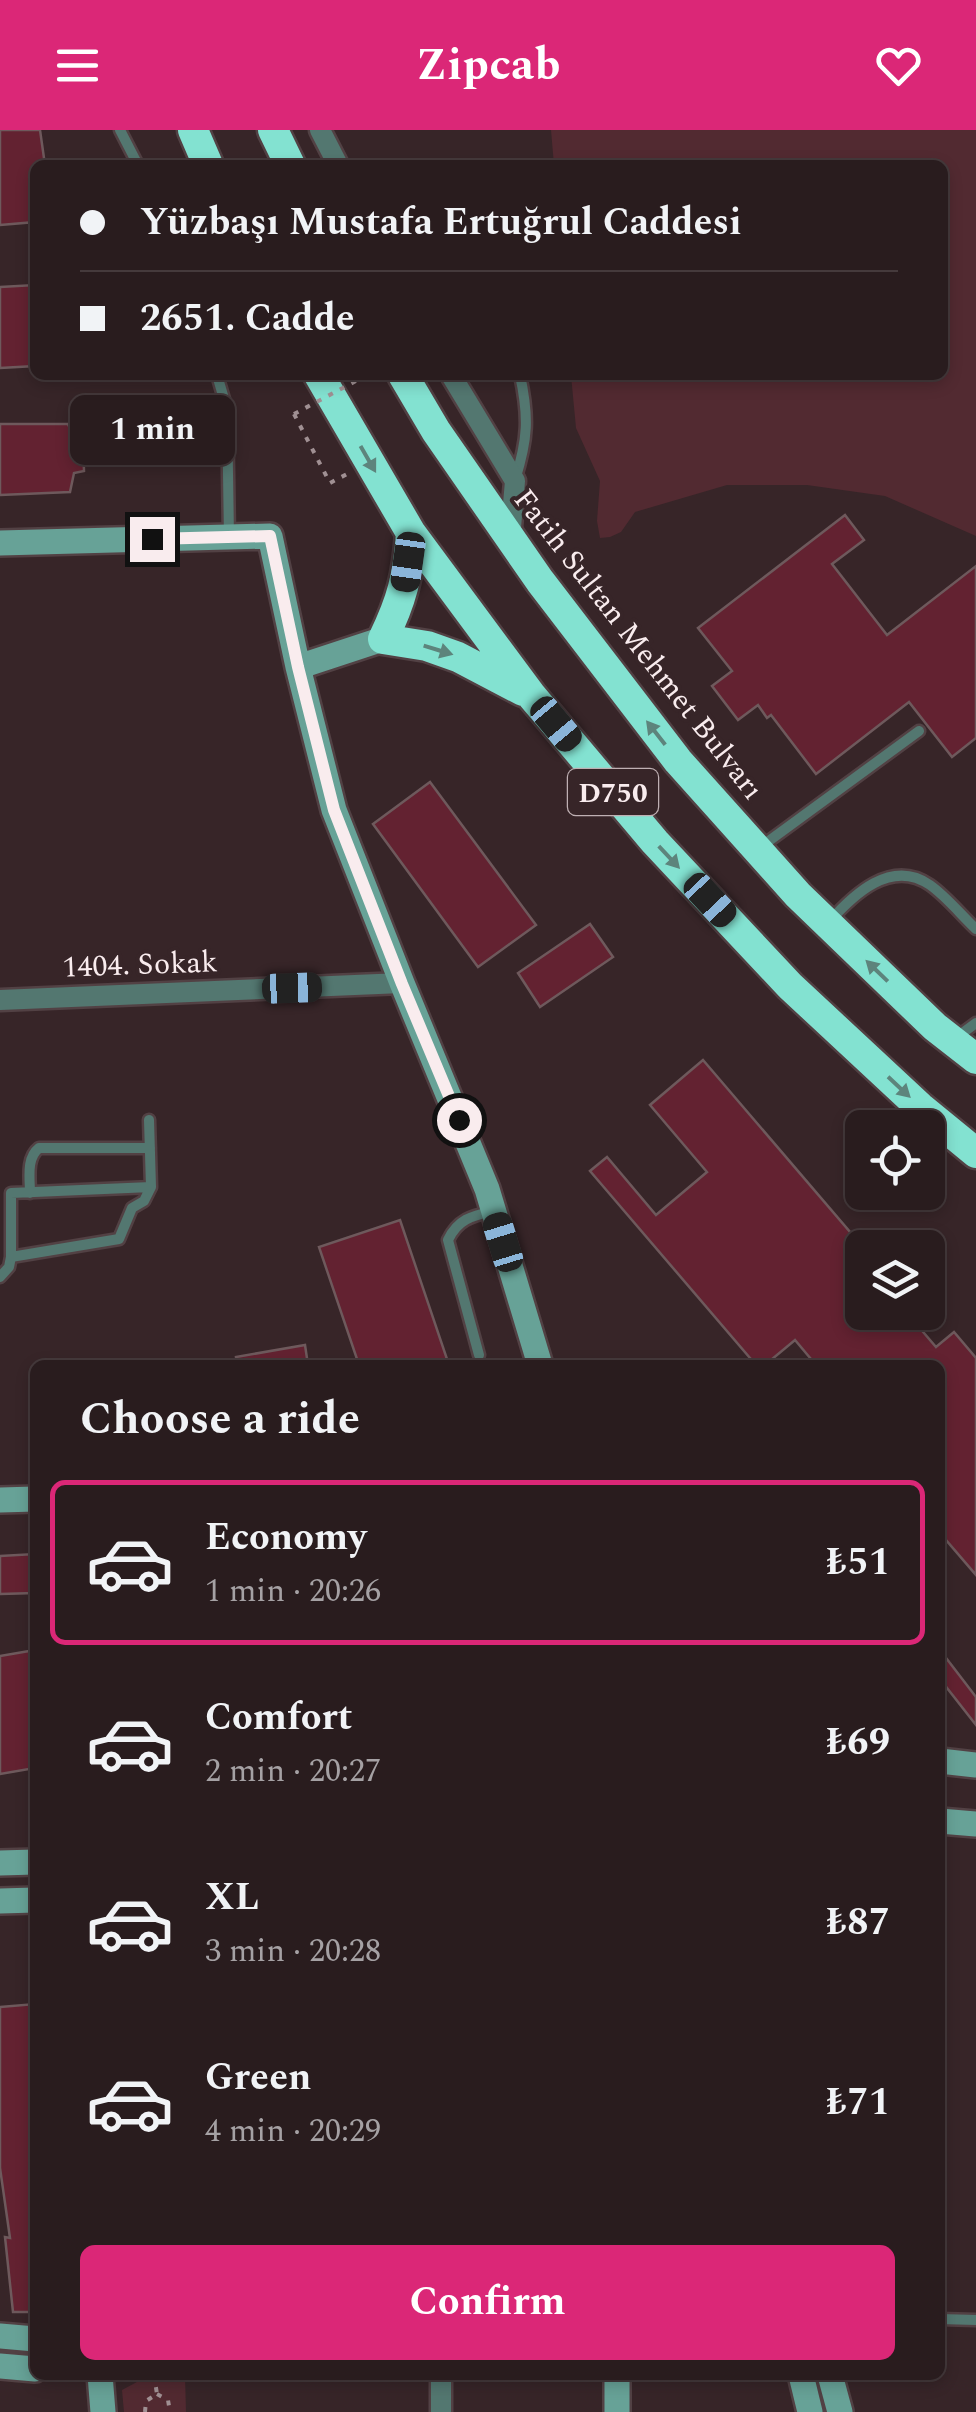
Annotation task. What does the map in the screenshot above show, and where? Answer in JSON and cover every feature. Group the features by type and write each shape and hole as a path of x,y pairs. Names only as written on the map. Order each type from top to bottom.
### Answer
{"highway":[{"path":"194,130 206,160"},
{"path":"272,130 287,160"},
{"name":"D750","path":"322,380 411,532 531,695 656,842 790,986 976,1153"},
{"name":"Fatih Sultan Mehmet Bulvarı","path":"407,380 436,432 540,581 678,761 798,896 935,1027 968,1041"},
{"path":"411,532 404,589 383,639 428,646 458,656 531,695"}],"street":[{"path":"320,130 335,160"},
{"path":"454,380 515,481 510,538"},
{"path":"0,543 270,536 334,810 487,1188 539,1360"},
{"path":"298,667 383,639"},
{"name":"1404. Sokak","path":"0,1000 402,984"},
{"path":"0,1500 30,1499"},
{"path":"945,1762 976,1765"},
{"path":"945,1821 976,1824"},
{"path":"0,1863 30,1862"},
{"path":"0,1902 30,1900"},
{"path":"0,2336 30,2339"},
{"path":"0,2366 30,2368"},
{"path":"101,2380 104,2412"},
{"path":"441,2380 441,2412"},
{"path":"617,2380 617,2412"},
{"path":"802,2380 810,2412"},
{"path":"831,2380 840,2412"}],"lane":[{"path":"120,130 135,160"},
{"path":"219,380 228,409 229,537"},
{"path":"515,481 526,446 521,380"},
{"path":"758,850 920,731"},
{"path":"828,924 852,897 881,878 908,876 929,884 976,930"},
{"path":"11,1257 118,1238 132,1208 144,1201 152,1187 149,1120"},
{"path":"30,1193 30,1167 33,1152 38,1148 150,1148"},
{"path":"0,1277 9,1267 11,1257 10,1193 152,1187"},
{"path":"479,1355 448,1240 454,1226 494,1210"},
{"path":"945,2319 976,2320"}],"path":[{"path":"330,483 294,414 358,380"},
{"path":"155,2380 156,2394"},
{"path":"145,2412 146,2401 156,2394"},
{"path":"156,2394 168,2400 170,2412"}],"shaded area":[{"path":"551,130 976,130 976,536 885,496 807,485 727,485 635,512 621,532 600,538 600,481 576,428 571,380 948,380 948,160 554,160"},
{"path":"141,2380 185,2380 186,2412 124,2412 122,2390"}],"building":[{"path":"0,130 40,130 44,160 30,160 30,222 0,225"},
{"path":"30,285 30,366 0,368 0,287"},
{"path":"0,424 68,424 75,440 83,441 84,471 74,473 70,492 0,495"},
{"path":"845,515 864,540 832,564 887,635 976,566 976,738 952,757 909,702 816,774 771,715 767,718 758,705 738,720 712,686 732,671 698,628"},
{"path":"430,782 536,925 478,967 373,824"},
{"path":"590,924 613,957 540,1007 518,973"},
{"path":"703,1060 848,1230 845,1230 845,1330 921,1330 936,1347 954,1332 976,1358 976,1575 945,1539 945,1360 812,1360 795,1340 771,1360 752,1360 590,1171 607,1157 656,1215 707,1172 650,1105"},
{"path":"400,1220 447,1360 357,1360 319,1247"},
{"path":"305,1345 307,1360 236,1360 236,1357"},
{"path":"30,1554 30,1593 0,1594 0,1556"},
{"path":"30,1651 30,1769 0,1774 0,1656"},
{"path":"945,1657 976,1697 976,1725 945,1685"},
{"path":"30,2004 30,2312 13,2312 5,2237 10,2238 0,2168 0,2007"}],"route":[{"path":"152,539 270,536 334,810 459,1120"}]}
